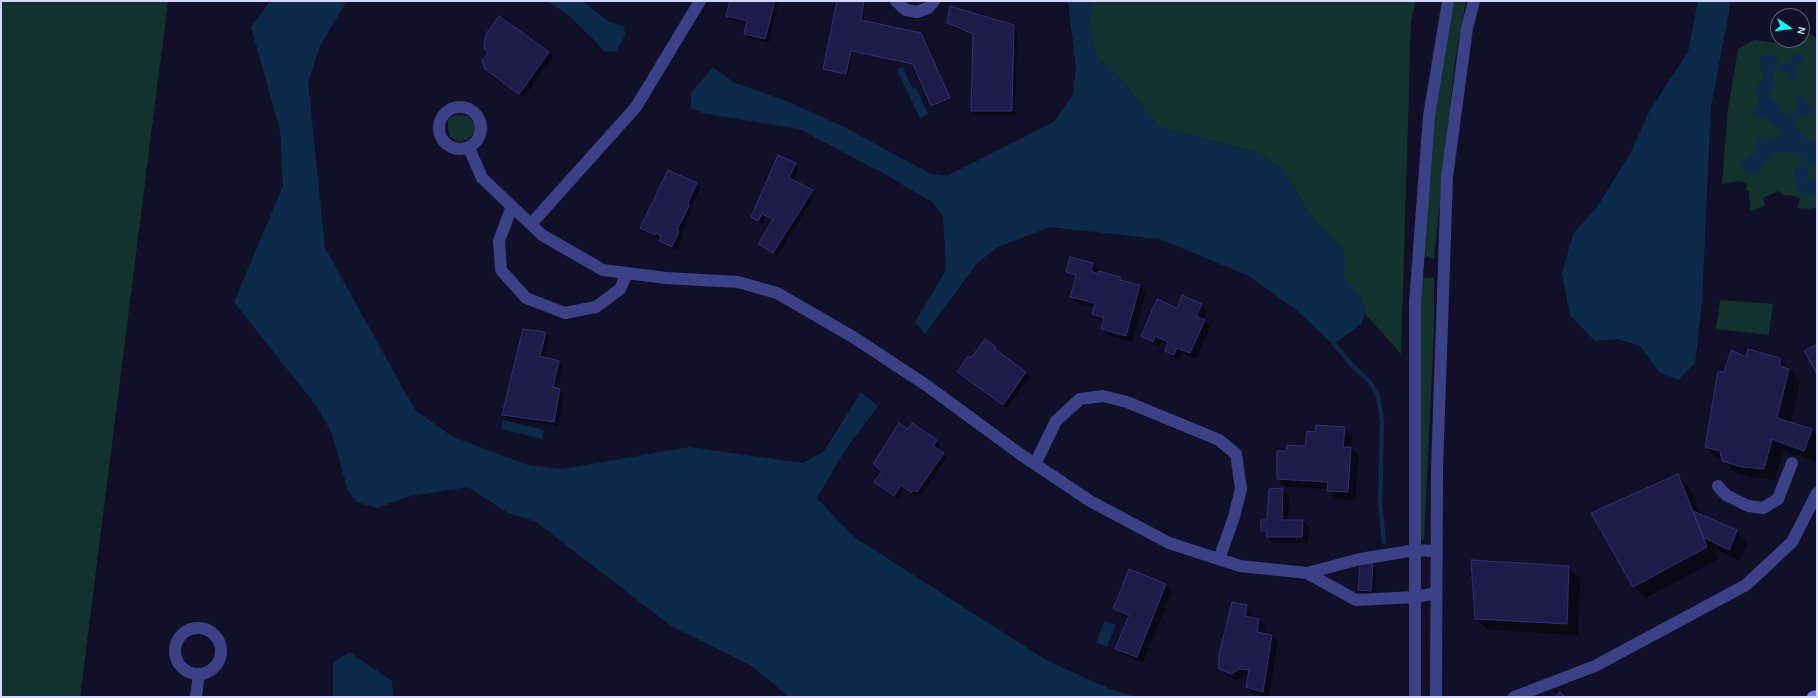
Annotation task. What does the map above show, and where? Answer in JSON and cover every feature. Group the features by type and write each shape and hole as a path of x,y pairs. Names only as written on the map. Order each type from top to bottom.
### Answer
{"street":[{"path":"531,224 636,107 700,1"},
{"path":"896,1 906,10 917,12 928,8 934,1"},
{"path":"1415,697 1415,303 1429,116 1448,1"},
{"path":"1436,697 1437,470 1447,177 1467,28 1474,1"},
{"path":"469,148 482,178 542,235 603,270 666,278 738,282 777,293 853,337 926,385 1035,464 1090,501 1169,543 1240,566 1307,573 1360,559 1416,550 1437,551"},
{"path":"512,206 499,241 502,270 526,298 565,313 596,307 620,289 626,273"},
{"path":"1035,464 1056,421 1080,399 1103,396 1127,402 1219,440 1236,454 1240,489 1234,517 1219,559"},
{"path":"1718,486 1726,495 1748,506 1763,508 1778,499 1792,463"},
{"path":"1514,697 1594,666 1746,585 1792,542 1817,493"},
{"path":"1307,573 1356,600 1416,597 1436,593"},
{"path":"196,697 198,674"},
{"path":"1813,697 1817,696"}],"green space":[{"path":"1,1 168,1 80,697 1,697"},
{"path":"1094,1 1416,1 1411,20 1401,354 1365,314 1361,297 1344,278 1344,250 1313,218 1282,168 1255,152 1159,127 1120,78 1095,55 1089,23"},
{"path":"1453,1 1466,1 1455,60 1434,259 1424,257 1433,130"},
{"path":"1810,34 1814,36 1817,40 1817,207 1810,209 1797,208 1800,198 1790,195 1786,196 1778,191 1763,198 1765,206 1750,211 1749,192 1746,190 1747,183 1739,181 1722,184 1728,109 1738,49 1754,40 1770,42 1770,48 1810,48"},
{"path":"456,115 467,116 475,124 475,132 468,139 459,142 450,137 448,129 448,119"},
{"path":"1421,277 1434,278 1434,330 1424,540 1421,540"},
{"path":"1720,300 1773,304 1769,335 1716,329"}],"water":[{"path":"270,1 347,1 320,46 308,82 325,248 415,410 453,437 528,465 562,469 689,447 803,463 824,451 861,392 878,406 845,450 817,498 854,537 1046,660 1110,689 1137,697 789,697 752,666 671,626 535,521 508,513 468,487 410,496 377,508 357,502 348,491 332,434 318,408 234,302 283,186 280,130 251,27"},
{"path":"547,1 583,1 607,21 624,26 625,36 616,51 604,52 596,42 567,14"},
{"path":"1068,1 1094,1 1089,23 1095,55 1120,78 1159,127 1255,152 1282,168 1313,218 1344,250 1344,277 1361,297 1365,314 1361,324 1334,344 1331,343 1299,312 1249,276 1160,239 1050,227 998,247 977,263 925,334 915,322 946,270 943,216 932,202 883,173 799,129 702,113 691,108 691,93 713,67 733,82 789,102 844,127 931,174 947,176 1054,122 1073,94 1076,67"},
{"path":"1698,1 1731,1 1711,106 1702,302 1695,363 1678,380 1659,372 1640,346 1618,339 1595,341 1570,315 1562,273 1573,234 1597,207 1630,154 1650,110 1688,52"},
{"path":"1767,53 1777,57 1778,59 1773,77 1775,87 1770,91 1770,97 1780,104 1782,111 1801,132 1803,139 1817,144 1817,165 1811,165 1797,154 1779,152 1770,160 1765,160 1758,172 1752,174 1746,172 1744,169 1742,162 1755,153 1757,140 1763,136 1770,141 1775,140 1780,132 1778,127 1771,124 1768,117 1756,117 1753,112 1759,102 1756,89 1764,76 1759,67 1759,61 1762,55"},
{"path":"1802,53 1804,57 1802,62 1796,67 1796,79 1793,80 1790,79 1786,71 1778,71 1779,62 1785,64 1789,62 1792,60 1792,55"},
{"path":"903,67 913,89 916,88 928,114 920,118 897,70"},
{"path":"1800,95 1804,96 1805,101 1812,107 1811,113 1807,116 1802,115 1799,117 1796,124 1790,118 1790,115 1795,112 1797,108 1798,104 1796,98"},
{"path":"1802,162 1809,166 1809,172 1805,182 1809,183 1817,179 1817,194 1802,195 1799,192 1794,177 1794,170 1802,165"},
{"path":"503,420 544,430 542,439 501,429"},
{"path":"1105,621 1116,625 1107,647 1096,642"},
{"path":"349,652 392,681 393,697 333,697 333,663"}],"building":[{"path":"730,1 775,1 765,39 744,34 747,21 726,16"},
{"path":"837,1 864,1 861,20 921,33 950,98 931,106 913,64 851,51 846,74 823,69"},
{"path":"950,6 1014,25 1012,111 971,111 973,34 947,23"},
{"path":"499,16 549,52 519,94 485,69 482,60 488,53 484,47 486,34"},
{"path":"778,155 796,163 789,178 813,190 773,253 758,244 773,219 762,214 758,221 751,217"},
{"path":"668,170 697,183 688,203 689,206 677,230 679,231 672,247 659,241 661,236 656,233 655,235 640,228"},
{"path":"1070,257 1093,263 1091,271 1098,274 1099,271 1120,277 1120,280 1140,285 1126,336 1101,329 1104,318 1092,314 1095,303 1070,297 1076,275 1066,272"},
{"path":"1182,295 1202,304 1196,316 1205,320 1190,353 1177,348 1174,355 1165,351 1168,342 1155,336 1153,342 1141,336 1157,299 1177,308"},
{"path":"523,329 546,332 540,356 559,361 553,387 560,389 554,422 502,415"},
{"path":"985,339 996,347 995,349 1026,372 1003,405 957,372 968,356 971,358"},
{"path":"1817,344 1817,374 1804,351"},
{"path":"1748,349 1780,358 1780,366 1789,369 1777,418 1812,429 1804,451 1772,439 1764,469 1742,467 1722,461 1720,451 1705,447 1718,371 1724,372 1731,350 1746,357"},
{"path":"899,423 908,429 912,423 937,440 933,446 944,453 917,492 914,490 911,493 901,485 894,496 874,482 882,471 873,464"},
{"path":"1316,425 1345,427 1343,447 1351,447 1348,492 1327,491 1328,482 1277,479 1277,451 1286,451 1287,445 1305,446 1307,431 1315,432"},
{"path":"1678,474 1707,547 1633,587 1591,513"},
{"path":"1283,488 1282,520 1303,520 1302,537 1266,537 1267,531 1261,531 1261,520 1267,520 1269,489"},
{"path":"1693,511 1737,530 1729,550 1703,537"},
{"path":"1471,560 1569,566 1567,624 1475,619"},
{"path":"1360,563 1373,564 1371,591 1358,590"},
{"path":"1129,569 1166,584 1137,657 1115,649 1129,615 1113,609"},
{"path":"1232,602 1247,605 1245,616 1259,619 1257,632 1272,635 1263,692 1246,687 1249,670 1239,669 1231,674 1219,669 1219,654"},
{"path":"1560,692 1565,697 1555,697"}],"waterway":[{"path":"1334,344 1352,365 1370,382 1378,396 1382,420 1380,504 1384,542"}]}
